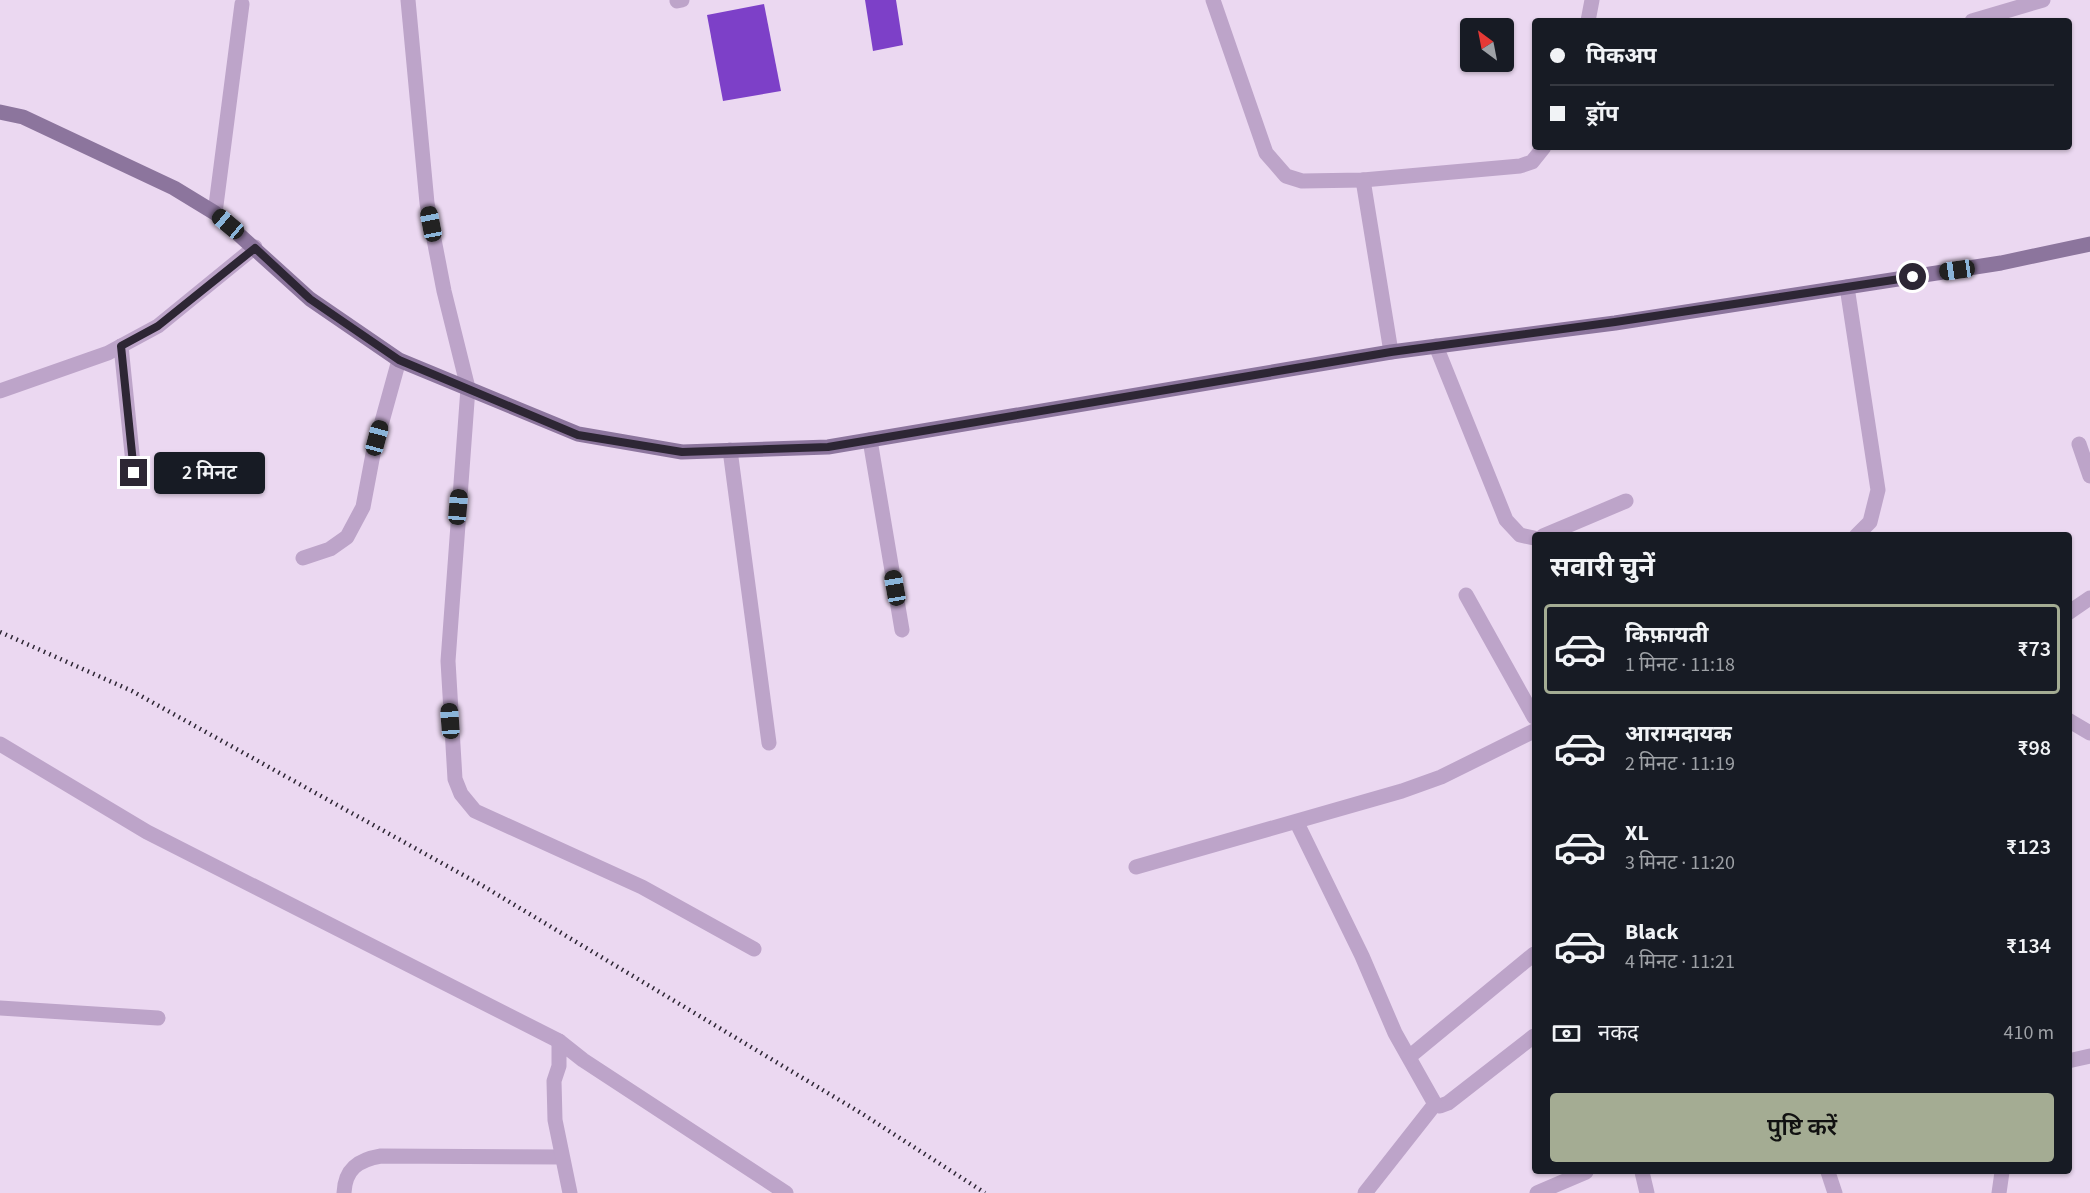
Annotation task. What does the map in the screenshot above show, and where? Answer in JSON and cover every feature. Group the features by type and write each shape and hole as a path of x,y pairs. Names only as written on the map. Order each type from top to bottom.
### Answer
{"street":[{"path":"408,0 427,203 444,291 468,388 448,661 452,754 455,779 460,794 475,811 642,887 754,949"},
{"path":"1213,0 1266,153 1286,176 1302,181 1363,180 1520,166 1532,162 1542,150"},
{"path":"1589,18 1592,0"},
{"path":"1982,18 2043,0"},
{"path":"214,213 242,4"},
{"path":"0,112 23,117 174,188 214,213 310,299 399,360 578,435 682,452 828,447 1391,352 2001,263 2090,244"},
{"path":"1363,180 1391,352"},
{"path":"0,391 121,346 158,326 255,248"},
{"path":"1846,287 1878,490 1870,522 1860,532"},
{"path":"121,346 134,473"},
{"path":"1436,346 1506,520 1520,535 1532,538"},
{"path":"303,558 330,549 347,537 363,507 373,454 399,360"},
{"path":"870,440 902,630"},
{"path":"2079,444 2090,476"},
{"path":"730,450 769,743"},
{"path":"1552,532 1626,501"},
{"path":"1466,595 1532,713"},
{"path":"2072,610 2090,598"},
{"path":"2072,722 2090,733"},
{"path":"1136,867 1364,804 1442,777 1532,732"},
{"path":"0,744 147,832 559,1041 583,1060 786,1193"},
{"path":"1297,823 1409,1058 1435,1104 1440,1106 1448,1103 1532,1038"},
{"path":"1409,1058 1532,956"},
{"path":"0,1008 158,1018"},
{"path":"559,1041 559,1066 554,1091 555,1120 570,1193"},
{"path":"2072,1060 2090,1056"},
{"path":"1365,1193 1435,1104"},
{"path":"344,1193 345,1178 351,1168 364,1159 381,1156 561,1157"},
{"path":"1537,1193 1581,1174"},
{"path":"1642,1174 1647,1193"},
{"path":"1829,1174 1835,1193"},
{"path":"1999,1193 2002,1174"}],"building":[{"path":"865,0 896,0 903,45 873,51"},
{"path":"764,4 781,91 723,101 707,15"}],"railway":[{"path":"0,632 132,691 483,886 861,1113 985,1193"}],"route":[{"path":"134,473 121,346 158,326 255,248 310,299 399,360 578,435 682,452 828,447 1391,352 1615,322 1913,277"}]}
